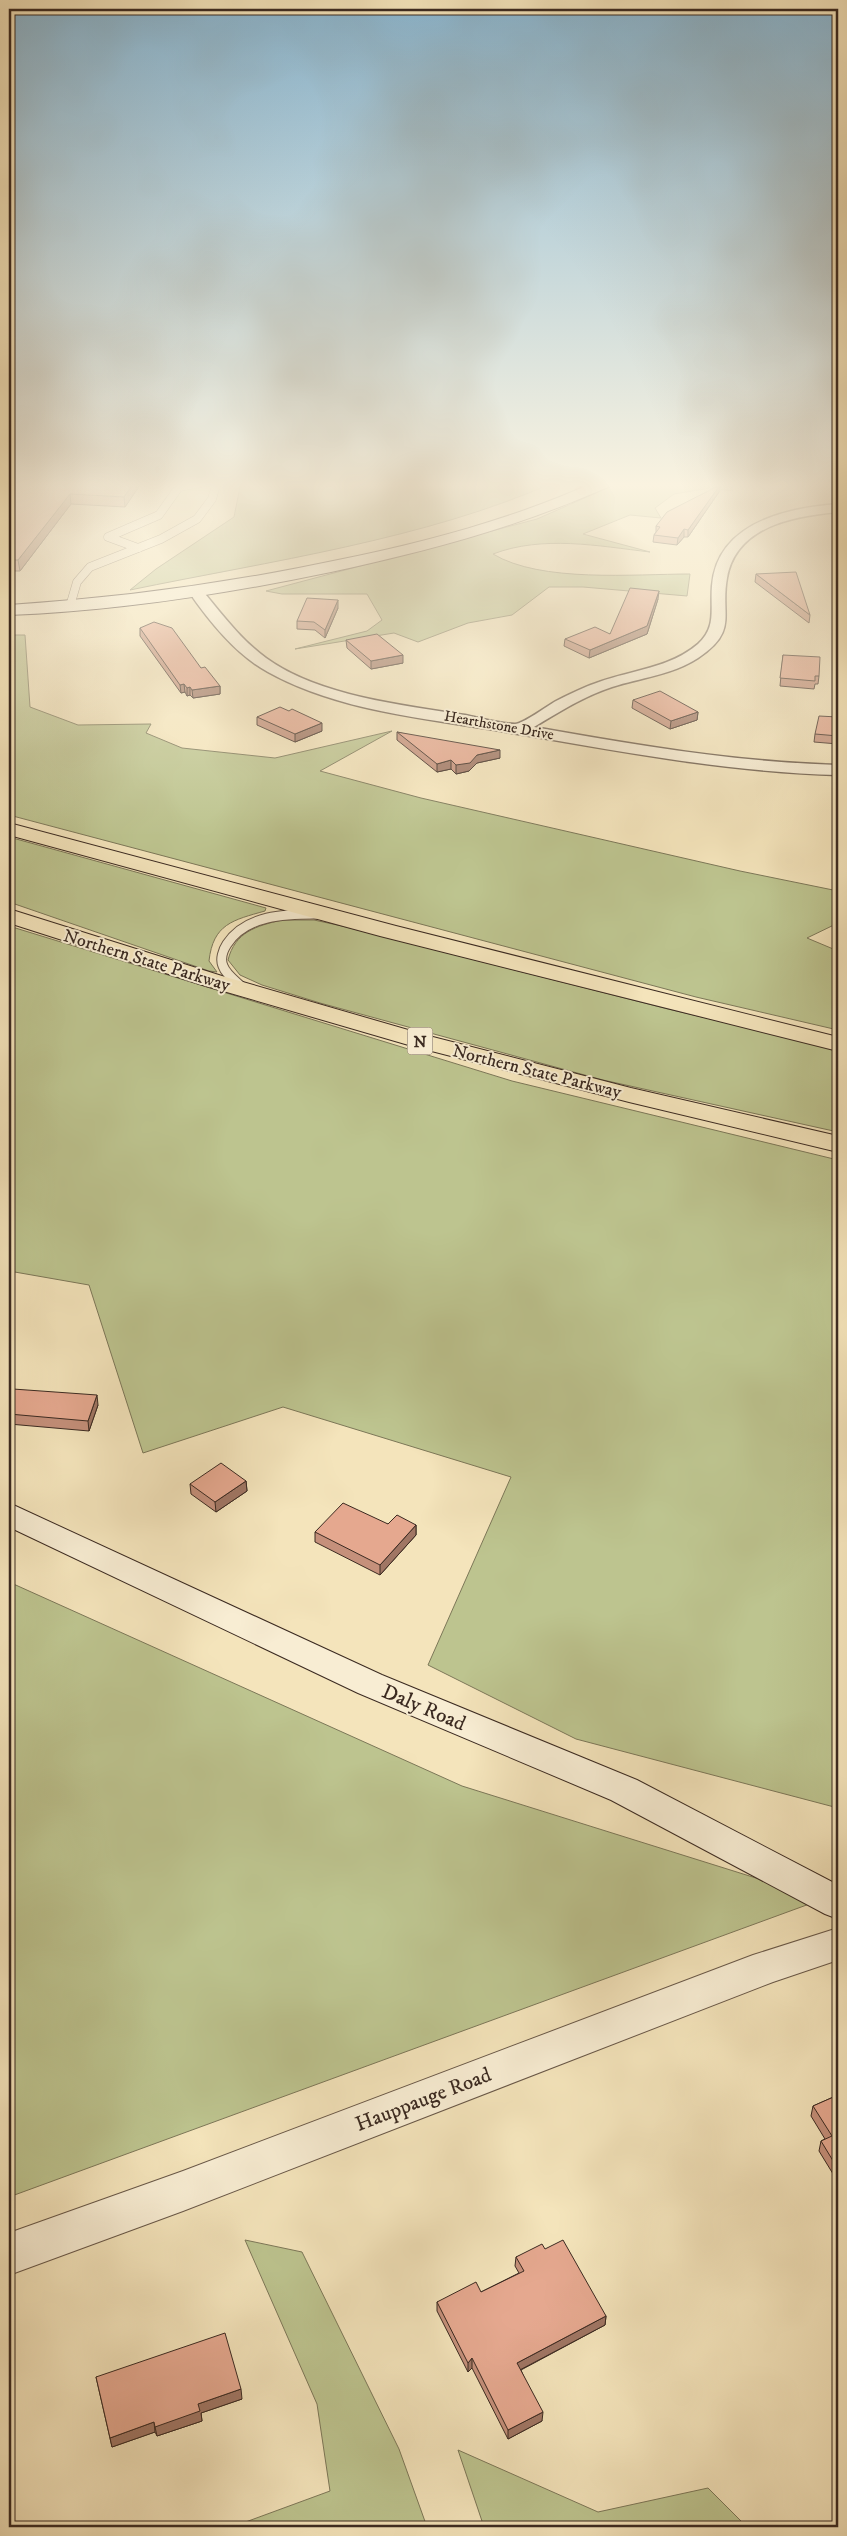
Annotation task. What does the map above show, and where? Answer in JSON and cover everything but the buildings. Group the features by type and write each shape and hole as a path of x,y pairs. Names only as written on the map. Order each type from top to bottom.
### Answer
{"highway":[{"path":"9,829 325,914 838,1044"},
{"name":"Northern State Parkway","path":"9,916 247,992 526,1069 838,1144"}],"main road":[{"path":"9,610 121,600"},
{"name":"Daly Road","path":"9,1514 370,1684 624,1790 838,1903"},
{"name":"Hauppauge Road","path":"9,2254 192,2188 767,1967 838,1944"}],"street":[{"name":"Hearthstone Drive","path":"202,600 224,628 251,654 273,669 304,682 352,697 520,729 708,761 838,770"},
{"path":"520,729 566,700 605,684 681,662 702,648 717,633 722,618 721,600"}],"lane":[{"path":"70,606 72,600"},
{"path":"247,992 224,967 223,953 230,939 246,926 272,918 325,914"}],"green space":[{"path":"371,600 531,600 512,615 468,623 418,642 394,633 295,649 367,631 382,620"},
{"path":"9,635 25,635 30,707 78,725 151,724 146,733 182,748 275,758 392,731 320,771 421,798 740,871 838,891 838,923 807,938 838,951 838,1030 696,997 9,815"},
{"path":"9,837 266,908 265,911 234,921 220,931 211,949 209,961 217,972 209,971 9,902"},
{"path":"282,920 314,920 342,926 668,1009 838,1049 838,1132 603,1080 320,1003 262,985 240,975 228,960 231,950 236,943 241,937 255,928"},
{"path":"9,926 512,1081 838,1160 838,1808 576,1739 428,1665 511,1477 283,1407 143,1453 89,1285 9,1271"},
{"path":"9,1582 462,1786 823,1899 9,2197"},
{"path":"245,2240 302,2252 399,2449 427,2527 232,2527 330,2491 317,2404"},
{"path":"458,2450 598,2512 708,2488 747,2527 484,2527"}]}
